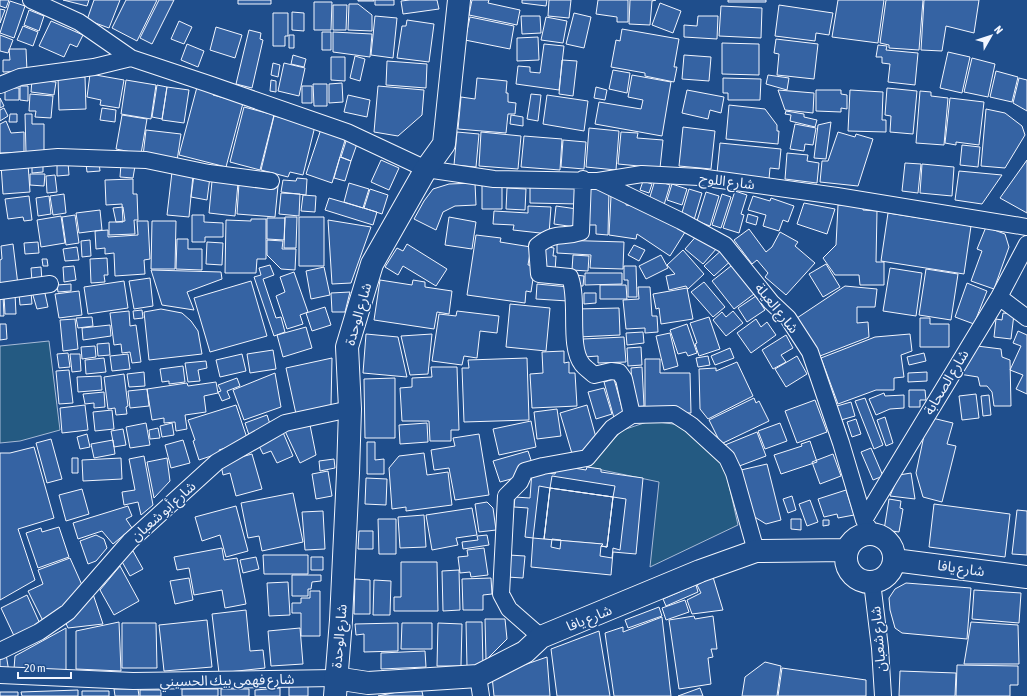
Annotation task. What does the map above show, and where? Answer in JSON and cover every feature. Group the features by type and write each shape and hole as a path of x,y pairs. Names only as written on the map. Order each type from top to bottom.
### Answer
{"street":[{"name":"شارع اللوح","path":"31,0 79,22 131,58 347,132 426,169 494,179 590,180 642,174 699,177 837,196 1027,227"},
{"name":"شارع الوحدة","path":"335,687 341,620 350,409 347,347 372,264 426,169 444,144 459,0"},
{"path":"0,84 20,77 94,67 131,58"},
{"path":"0,162 58,157 146,160 209,173 270,181"},
{"path":"590,180 581,232 573,235 555,235 537,246 539,274 570,278 574,287 575,346 581,363 594,375 611,371 619,372 624,379 632,415"},
{"name":"شارع العيلة","path":"590,180 681,221 725,245 771,302 788,318 810,352 868,527"},
{"name":"شارع الصحابة","path":"868,527 999,297 1027,244"},
{"path":"0,291 50,284"},
{"path":"999,297 1027,318"},
{"name":"شارع أبو شعبان","path":"0,651 39,632 68,612 130,541 217,462 284,423 350,409"},
{"path":"541,638 509,609 501,594 506,496 520,482 525,471 542,466 587,458 612,428 632,415 674,414 690,425 727,458 734,473 756,551"},
{"path":"868,527 888,543 893,550 894,560 890,572 879,581 864,582 851,573 846,558 847,550 868,527"},
{"name":"شارع يافا","path":"335,687 368,683 480,686 541,638 700,571 756,551 847,550"},
{"name":"شارع يافا","path":"894,560 1027,577"},
{"name":"شارع شعبان","path":"872,582 880,648 883,696"},
{"name":"شارع فهمى بيك الحسيني","path":"0,676 335,687"}],"shaded area":[{"path":"49,341 60,430 20,441 0,443 0,346"},
{"path":"650,421 681,425 724,463 738,525 650,567 659,482 588,467 609,443 623,430"},
{"path":"550,488 613,497 607,547 601,546 602,544 544,539"}],"building":[{"path":"0,0 9,0 6,8 0,6"},
{"path":"63,0 89,0 87,6"},
{"path":"94,0 120,0 109,28 87,20"},
{"path":"126,0 157,0 137,41 112,28"},
{"path":"159,0 174,0 152,44 140,38"},
{"path":"238,0 271,0 271,4 238,4"},
{"path":"374,0 374,1 358,1"},
{"path":"375,0 394,0 394,5 375,5"},
{"path":"437,0 439,9 403,14 401,1"},
{"path":"472,0 489,0 488,3 520,10 517,25 469,15"},
{"path":"522,0 547,0 546,6 522,3"},
{"path":"549,0 571,0 569,18 548,16"},
{"path":"598,0 628,0 628,22 617,22 617,17 596,14"},
{"path":"630,0 656,0 652,1 650,25 629,24"},
{"path":"728,0 766,0 766,2 728,2"},
{"path":"838,0 884,0 878,43 832,37"},
{"path":"886,0 923,0 919,50 889,48 889,45 880,43"},
{"path":"924,0 979,0 974,33 946,26 942,51 921,50"},
{"path":"10,1 25,6 14,38 0,33"},
{"path":"314,2 332,2 331,30 314,30"},
{"path":"660,3 681,11 673,33 652,25"},
{"path":"349,4 358,4 372,15 372,31 348,30"},
{"path":"333,5 347,5 346,30 333,30"},
{"path":"779,5 833,13 829,35 816,33 815,41 775,36"},
{"path":"721,6 762,8 761,38 719,36"},
{"path":"0,9 5,10 0,23"},
{"path":"29,10 44,16 39,31 24,25"},
{"path":"292,12 304,13 304,31 292,30"},
{"path":"273,13 288,13 288,36 285,36 285,46 273,46"},
{"path":"574,13 591,17 584,48 566,44"},
{"path":"375,16 397,18 393,58 371,55"},
{"path":"521,16 540,16 541,33 522,34"},
{"path":"698,16 718,16 717,39 684,37 684,25 697,26"},
{"path":"470,17 514,26 510,49 465,40"},
{"path":"546,17 567,21 563,43 541,40"},
{"path":"407,20 434,24 429,62 397,58 402,26 406,26"},
{"path":"51,21 83,35 77,47 70,44 64,57 39,46"},
{"path":"179,21 192,27 184,44 171,39"},
{"path":"23,26 38,32 33,46 17,40"},
{"path":"216,27 242,35 235,58 210,50"},
{"path":"622,29 679,39 674,67 677,67 674,82 645,76 645,73 611,67 616,40 620,41"},
{"path":"249,30 261,33 260,39 263,40 252,88 236,84"},
{"path":"322,32 331,32 331,50 322,50"},
{"path":"333,32 372,34 370,57 333,52"},
{"path":"0,35 13,40 8,53 0,51"},
{"path":"289,35 294,35 294,48 289,48"},
{"path":"538,37 539,60 517,61 517,38"},
{"path":"776,39 818,44 814,79 777,75 779,54 774,53"},
{"path":"722,43 759,44 759,75 722,74"},
{"path":"187,44 204,51 198,67 181,60"},
{"path":"544,44 564,46 559,90 516,84 518,66 530,67 530,72 540,73"},
{"path":"878,45 887,46 886,50 918,53 915,85 888,82 890,64 882,63 882,57 876,57"},
{"path":"9,49 26,49 27,71 3,72 3,60 10,60"},
{"path":"948,52 970,57 962,93 940,88"},
{"path":"293,55 306,59 304,67 291,64"},
{"path":"684,55 711,57 709,81 682,79"},
{"path":"355,56 365,59 360,81 350,78"},
{"path":"331,57 345,57 345,81 331,80"},
{"path":"972,58 995,64 988,97 964,92"},
{"path":"562,60 577,61 573,96 559,94"},
{"path":"387,61 427,64 426,88 386,85"},
{"path":"273,63 280,65 278,77 271,75"},
{"path":"284,63 305,68 299,96 278,91"},
{"path":"613,70 630,73 627,93 609,89"},
{"path":"996,71 1018,77 1012,102 990,97"},
{"path":"90,74 124,80 119,108 100,105 101,100 87,97"},
{"path":"632,75 671,82 662,136 595,124 599,102 641,109 643,100 628,97"},
{"path":"768,75 789,78 787,90 766,84"},
{"path":"58,77 85,77 86,109 59,110"},
{"path":"477,78 507,81 506,93 508,93 508,102 516,103 515,114 508,114 506,133 458,129 461,97 475,99"},
{"path":"723,78 761,79 760,100 728,100 728,93 723,93"},
{"path":"1019,78 1027,80 1027,111 1013,103"},
{"path":"32,80 56,82 54,95 31,92"},
{"path":"126,80 156,85 151,119 121,114"},
{"path":"271,80 276,81 276,92 270,91"},
{"path":"342,83 343,102 329,103 329,84"},
{"path":"313,84 327,84 327,106 314,106"},
{"path":"157,85 167,87 162,119 152,117"},
{"path":"20,86 28,86 28,101 20,100"},
{"path":"302,86 312,86 312,103 302,103"},
{"path":"378,86 424,90 422,115 398,136 374,132"},
{"path":"167,87 189,90 184,123 162,120"},
{"path":"197,87 214,92 213,95 243,103 226,167 179,155"},
{"path":"596,87 607,90 605,100 594,98"},
{"path":"5,88 19,88 19,100 5,100"},
{"path":"887,88 917,91 913,134 890,132 891,116 885,115"},
{"path":"687,90 724,97 721,113 710,110 708,119 682,113"},
{"path":"778,90 814,93 813,113 785,110"},
{"path":"816,90 841,90 841,94 847,95 847,109 841,108 841,112 816,111"},
{"path":"850,90 883,92 882,120 886,120 886,132 848,131"},
{"path":"920,91 931,92 931,96 948,98 944,145 916,143"},
{"path":"30,94 53,96 51,118 35,117 36,111 29,111"},
{"path":"531,94 541,95 538,121 527,119"},
{"path":"348,95 370,100 367,117 344,112"},
{"path":"547,95 588,101 584,131 543,124"},
{"path":"0,98 4,106 0,108"},
{"path":"950,98 984,102 979,145 956,142 956,145 945,143"},
{"path":"729,105 765,109 777,125 777,131 779,131 778,144 726,139"},
{"path":"244,107 274,115 260,170 230,162"},
{"path":"4,108 8,116 0,121 0,110"},
{"path":"102,108 116,110 115,122 100,120"},
{"path":"986,109 1005,113 1022,126 1025,135 1005,168 981,166"},
{"path":"786,111 804,114 804,117 817,120 815,127 790,121 791,115 785,114"},
{"path":"10,114 17,114 17,122 9,122"},
{"path":"25,114 32,114 32,124 44,124 44,153 26,153"},
{"path":"122,115 147,119 141,154 116,149"},
{"path":"511,115 523,117 523,126 510,124"},
{"path":"274,116 315,126 303,175 290,172 288,177 261,170"},
{"path":"6,121 11,133 24,132 24,152 0,153 0,124"},
{"path":"831,122 826,159 814,158 818,125"},
{"path":"795,124 816,128 813,145 805,144 804,151 790,149"},
{"path":"683,127 715,131 711,169 679,166"},
{"path":"589,128 619,131 616,170 586,167"},
{"path":"321,129 346,137 332,183 306,174"},
{"path":"146,130 181,134 177,161 143,156"},
{"path":"457,132 479,134 476,167 454,165"},
{"path":"481,132 521,136 518,169 479,166"},
{"path":"621,132 638,133 637,138 663,140 660,168 618,164"},
{"path":"838,132 855,137 856,134 873,139 858,186 820,182 822,161 828,161"},
{"path":"524,136 562,139 560,170 521,167"},
{"path":"347,138 358,141 351,161 341,157"},
{"path":"563,140 586,142 584,169 561,167"},
{"path":"720,143 781,149 779,169 770,168 769,179 717,173"},
{"path":"962,145 980,147 978,167 960,165"},
{"path":"787,153 808,155 807,161 819,163 817,183 785,179"},
{"path":"340,157 351,161 345,181 334,178"},
{"path":"381,160 399,168 389,190 371,182"},
{"path":"1027,160 1027,213 1000,198"},
{"path":"57,162 68,162 69,175 57,176"},
{"path":"32,163 43,163 43,172 32,173"},
{"path":"99,163 100,171 87,172 86,164"},
{"path":"905,163 921,164 918,193 902,191"},
{"path":"28,164 30,192 3,194 1,165"},
{"path":"121,164 135,166 133,178 120,177"},
{"path":"922,164 954,167 952,196 920,193"},
{"path":"959,171 1002,175 982,204 955,200"},
{"path":"172,172 193,175 189,217 167,215"},
{"path":"30,174 45,174 44,186 30,185"},
{"path":"55,175 57,192 47,193 46,176"},
{"path":"194,175 210,177 207,200 191,197"},
{"path":"297,178 307,179 306,195 281,192 283,180 296,181"},
{"path":"133,179 133,194 137,194 138,220 134,220 135,234 109,235 109,222 123,222 122,204 106,205 105,180"},
{"path":"655,180 670,185 664,205 649,200"},
{"path":"212,181 238,183 235,216 209,213"},
{"path":"530,181 580,183 579,204 530,203"},
{"path":"643,181 652,184 649,193 640,190"},
{"path":"239,183 278,186 275,217 237,214"},
{"path":"349,183 369,189 363,208 344,202"},
{"path":"475,183 476,205 455,206 443,212 436,230 414,219 433,189 449,184"},
{"path":"482,183 502,184 502,209 482,209"},
{"path":"672,184 687,189 682,205 667,200"},
{"path":"585,187 609,189 608,235 596,234 596,225 586,225"},
{"path":"507,188 526,189 525,210 506,209"},
{"path":"370,189 388,195 382,214 364,208"},
{"path":"689,189 702,193 694,220 681,216"},
{"path":"735,191 747,195 741,214 744,215 739,233 723,228"},
{"path":"706,192 719,196 710,226 697,221"},
{"path":"281,193 300,194 299,216 279,214"},
{"path":"64,194 66,213 53,215 50,196"},
{"path":"722,194 731,197 721,228 712,225"},
{"path":"303,195 316,196 315,212 301,211"},
{"path":"29,196 32,220 24,221 23,217 8,219 5,199"},
{"path":"49,196 51,214 38,216 36,198"},
{"path":"611,196 627,198 626,205 640,207 687,229 670,256 637,234 636,239 609,235"},
{"path":"753,196 770,201 771,198 794,206 788,222 783,220 779,231 763,226 766,215 748,210"},
{"path":"329,198 377,212 373,225 325,210"},
{"path":"804,203 835,209 827,234 797,224"},
{"path":"838,205 863,206 863,210 877,211 876,262 884,262 884,285 860,285 859,275 835,275 823,258 836,245"},
{"path":"528,206 551,207 549,234 513,230 514,225 493,224 494,211 528,213"},
{"path":"556,206 577,209 575,227 554,224"},
{"path":"123,207 125,221 116,222 113,208"},
{"path":"100,210 102,230 79,233 76,213"},
{"path":"888,213 971,226 964,274 881,261"},
{"path":"748,214 758,217 756,225 746,222"},
{"path":"75,215 79,243 66,245 62,217"},
{"path":"192,215 204,215 204,222 223,223 223,237 205,237 205,242 192,242"},
{"path":"61,216 65,243 41,247 37,220"},
{"path":"285,217 297,217 296,248 284,248"},
{"path":"299,217 324,217 324,266 299,266"},
{"path":"449,217 476,222 472,249 445,245"},
{"path":"267,218 285,218 284,240 267,239"},
{"path":"251,219 266,219 266,259 257,259 256,273 225,273 226,220 251,221"},
{"path":"328,220 371,227 351,283 332,284"},
{"path":"137,221 148,221 150,259 144,260 145,274 115,276 114,253 105,254 105,248 96,249 95,231 108,230 108,237 138,235"},
{"path":"152,221 176,221 175,269 151,269"},
{"path":"986,227 1005,234 1009,247 994,289 971,281 982,251 977,249"},
{"path":"749,229 766,252 772,247 780,232 798,242 795,246 815,263 786,295 765,277 768,273 757,260 752,264 734,240"},
{"path":"699,233 717,248 703,264 685,249"},
{"path":"476,235 501,238 500,242 531,247 528,265 535,266 531,292 526,291 525,303 467,295"},
{"path":"177,239 188,239 188,249 202,249 202,270 176,269"},
{"path":"90,240 91,256 82,257 81,241"},
{"path":"267,240 283,241 282,249 296,249 295,270 281,269 267,255"},
{"path":"557,240 624,242 623,269 590,268 591,255 557,253"},
{"path":"38,242 39,253 25,254 24,243"},
{"path":"207,242 223,243 222,265 206,264"},
{"path":"13,244 18,285 0,287 0,260 2,259 1,246"},
{"path":"407,244 447,269 436,286 403,266 398,275 385,267 397,248 403,251"},
{"path":"634,245 645,250 639,261 628,255"},
{"path":"543,246 554,248 553,256 556,256 555,272 540,270"},
{"path":"77,247 79,260 65,261 63,249"},
{"path":"724,248 734,258 714,276 704,266"},
{"path":"683,250 704,274 688,289 686,286 669,290 666,276 675,274 667,265"},
{"path":"573,255 589,256 588,271 572,270"},
{"path":"661,255 668,268 646,279 639,266"},
{"path":"107,258 108,275 104,275 105,282 91,283 90,259"},
{"path":"42,259 47,259 48,266 43,266"},
{"path":"736,262 758,291 734,309 712,281"},
{"path":"826,264 840,287 823,297 809,274"},
{"path":"270,265 274,275 263,279 276,318 281,317 285,332 274,336 254,277 261,275 259,268"},
{"path":"74,266 76,280 64,282 63,267"},
{"path":"624,266 636,266 637,297 628,297 628,280 624,280"},
{"path":"41,267 42,281 32,282 31,268"},
{"path":"324,267 330,295 311,299 306,271"},
{"path":"890,268 922,273 916,316 883,311"},
{"path":"926,269 958,274 951,320 919,315"},
{"path":"151,270 221,272 222,279 187,292 194,310 162,305"},
{"path":"294,272 308,312 300,315 303,324 287,329 276,296 285,292 280,277"},
{"path":"585,273 622,273 622,284 585,285"},
{"path":"576,275 584,276 583,286 576,286"},
{"path":"150,278 153,306 134,309 129,281"},
{"path":"380,280 412,285 413,280 425,282 425,287 452,291 449,314 437,312 434,329 374,320"},
{"path":"124,281 128,308 88,314 84,287"},
{"path":"251,281 267,336 210,352 194,298"},
{"path":"704,282 725,307 713,317 691,292"},
{"path":"967,283 987,291 974,324 955,317"},
{"path":"71,284 71,291 58,292 57,285"},
{"path":"537,284 569,287 568,301 536,299"},
{"path":"600,285 626,285 627,299 600,299"},
{"path":"845,286 877,289 875,307 857,307 857,323 868,322 869,337 820,356 797,318"},
{"path":"638,287 650,287 652,316 657,316 658,332 645,333 645,328 626,329 623,300 639,299"},
{"path":"687,288 693,319 661,324 659,308 656,309 653,294"},
{"path":"44,289 48,307 37,309 32,292"},
{"path":"79,291 82,315 59,318 55,294"},
{"path":"31,292 32,304 20,305 19,294"},
{"path":"350,292 345,312 332,312 331,293"},
{"path":"584,293 596,293 596,303 584,304"},
{"path":"15,294 16,314 5,314 4,295"},
{"path":"0,295 3,295 4,316 0,316"},
{"path":"756,296 765,310 747,322 738,308"},
{"path":"510,304 550,308 546,351 506,347"},
{"path":"325,307 331,325 312,331 306,313"},
{"path":"619,308 620,335 578,337 576,309"},
{"path":"161,309 182,313 191,321 198,331 202,354 149,360 144,312"},
{"path":"142,310 143,318 134,319 133,311"},
{"path":"129,311 130,326 136,325 141,362 132,363 130,352 122,353 121,344 114,345 110,313"},
{"path":"457,311 499,316 497,333 480,331 477,358 464,356 462,365 432,361 439,314 456,316"},
{"path":"733,311 743,323 726,336 713,320 722,312 726,317"},
{"path":"1003,313 1014,314 1011,339 994,337 996,319 1002,320"},
{"path":"92,317 93,326 78,328 76,318"},
{"path":"709,317 720,349 699,356 695,344 697,343 690,323"},
{"path":"920,318 930,318 930,324 949,324 949,347 920,347"},
{"path":"75,319 78,349 63,351 60,320"},
{"path":"756,319 761,327 767,322 776,335 751,353 737,333"},
{"path":"0,324 6,324 7,339 0,340"},
{"path":"687,324 697,353 688,356 686,352 678,354 670,330"},
{"path":"110,325 111,336 83,340 82,328"},
{"path":"306,327 312,348 283,357 277,335"},
{"path":"1018,331 1027,335 1027,394 1016,389 1023,375 1010,370 1021,346 1013,343"},
{"path":"643,332 644,343 627,345 626,333"},
{"path":"670,333 678,366 664,370 656,336"},
{"path":"366,334 398,337 407,377 363,373"},
{"path":"432,334 428,374 410,375 401,336"},
{"path":"910,334 912,351 901,355 904,377 894,378 894,390 876,390 838,404 821,358 875,337"},
{"path":"786,335 793,348 781,355 786,362 773,369 762,350"},
{"path":"624,337 626,362 598,363 598,356 584,357 583,339"},
{"path":"109,343 110,355 98,356 97,344"},
{"path":"95,346 96,357 82,359 81,347"},
{"path":"977,346 1001,349 1002,357 1010,360 1011,406 994,406 992,392 987,386 980,386 978,377 959,374"},
{"path":"641,347 642,365 628,366 627,348"},
{"path":"730,348 734,358 715,365 711,356"},
{"path":"273,350 276,369 250,373 247,354"},
{"path":"564,351 564,363 569,362 569,373 575,373 577,406 532,408 530,374 543,373 542,352"},
{"path":"68,353 70,367 59,368 57,354"},
{"path":"924,353 926,361 909,365 907,357"},
{"path":"70,354 80,354 81,371 72,372"},
{"path":"128,354 130,369 112,371 110,356"},
{"path":"242,354 246,371 220,377 216,360"},
{"path":"708,356 710,365 698,367 696,358"},
{"path":"797,356 807,374 786,387 775,369"},
{"path":"104,358 106,372 86,374 85,360"},
{"path":"332,358 331,406 296,414 286,368"},
{"path":"527,358 529,420 464,422 462,368 469,368 468,360"},
{"path":"645,359 660,359 660,373 690,373 691,413 645,413"},
{"path":"206,361 207,368 198,370 200,381 188,382 185,363"},
{"path":"737,362 753,396 708,419 700,409 699,369 716,368 716,371"},
{"path":"183,366 185,382 169,384 169,381 162,382 160,369"},
{"path":"431,367 457,367 459,430 451,430 451,441 430,441 429,421 402,421 400,388 412,387 412,378 432,377"},
{"path":"642,367 644,406 633,407 631,368"},
{"path":"69,370 73,403 59,404 56,371"},
{"path":"144,372 145,386 129,387 127,374"},
{"path":"927,372 927,381 908,382 908,373"},
{"path":"275,373 281,407 244,420 233,390"},
{"path":"124,374 128,406 126,407 127,414 116,415 115,408 108,409 104,377"},
{"path":"101,376 102,390 78,392 77,377"},
{"path":"237,378 240,386 227,391 230,398 222,401 218,392 221,391 218,385"},
{"path":"395,378 395,438 365,438 364,379"},
{"path":"614,379 624,415 614,418 604,382"},
{"path":"216,382 218,393 204,396 206,412 185,415 187,429 176,431 175,422 164,423 164,418 152,420 147,389 187,383 188,386"},
{"path":"604,388 612,414 596,419 588,392"},
{"path":"147,389 149,406 130,408 128,391"},
{"path":"909,390 925,390 926,400 920,400 920,407 909,407"},
{"path":"104,392 105,407 94,408 94,403 85,404 83,394"},
{"path":"884,393 885,396 904,395 904,408 890,409 876,415 869,399"},
{"path":"976,394 979,418 962,420 959,396"},
{"path":"989,395 991,415 983,416 981,396"},
{"path":"754,398 756,403 759,401 769,421 721,444 709,420"},
{"path":"865,398 883,445 874,449 855,401"},
{"path":"815,400 827,432 797,443 785,411"},
{"path":"851,402 855,416 841,420 837,406"},
{"path":"85,405 88,430 62,433 60,408"},
{"path":"236,405 248,441 219,450 220,453 199,460 193,441 195,440 188,420"},
{"path":"587,405 597,441 573,457 560,413"},
{"path":"557,409 561,436 537,439 534,412"},
{"path":"112,410 114,429 95,431 93,412"},
{"path":"267,415 271,427 249,435 245,423"},
{"path":"885,417 893,443 886,446 877,420"},
{"path":"928,417 953,423 947,444 956,446 942,502 923,497 916,473"},
{"path":"856,419 861,434 852,437 847,422"},
{"path":"309,420 316,455 300,463 285,431"},
{"path":"531,421 536,447 499,455 493,429"},
{"path":"146,423 150,445 130,448 126,427"},
{"path":"172,423 174,435 162,437 160,426"},
{"path":"427,423 428,442 400,444 399,425"},
{"path":"780,423 787,441 765,449 758,431"},
{"path":"158,428 160,438 150,439 149,430"},
{"path":"123,429 126,445 114,447 111,431"},
{"path":"282,430 293,456 277,463 271,451 263,454 257,442"},
{"path":"757,432 766,456 734,468 725,445"},
{"path":"87,434 90,447 80,449 77,437"},
{"path":"479,434 489,495 455,500 449,468 434,470 431,450 455,446 453,438"},
{"path":"51,439 62,479 47,483 36,443"},
{"path":"113,440 115,454 94,458 91,444"},
{"path":"183,440 190,463 171,468 165,445"},
{"path":"810,441 817,462 781,474 774,455 802,446 801,444"},
{"path":"367,442 375,442 375,460 384,459 384,474 367,474"},
{"path":"34,447 54,518 18,529 35,580 0,600 0,453 10,453"},
{"path":"871,448 883,476 873,480 861,452"},
{"path":"528,451 532,463 522,476 500,482 493,461"},
{"path":"424,453 427,475 448,472 452,505 406,511 406,507 392,509 389,468 399,456"},
{"path":"252,454 262,489 236,496 230,473 223,475 221,465 227,461"},
{"path":"833,454 841,476 820,484 812,462"},
{"path":"144,456 153,505 141,515 138,502 124,505 122,492 135,490 129,459"},
{"path":"72,458 78,458 78,473 72,473"},
{"path":"121,458 122,479 83,481 82,460"},
{"path":"167,458 170,481 154,498 147,462"},
{"path":"334,459 335,468 320,471 319,461"},
{"path":"767,464 781,520 766,524 753,516 741,470"},
{"path":"568,467 586,470 587,467 601,469 601,472 643,478 636,554 613,552 611,575 531,567 533,538 525,537 528,508 514,507 515,497 530,498 532,471 555,474 557,468","holes":["550,488 613,497 607,547 601,546 603,544 544,539"]},
{"path":"328,471 332,496 316,499 312,474"},
{"path":"911,473 915,499 890,496 899,475"},
{"path":"552,476 615,486 613,497 550,488"},
{"path":"366,478 387,479 386,505 365,504"},
{"path":"539,486 550,488 544,539 533,538"},
{"path":"82,489 89,514 66,521 59,495"},
{"path":"846,490 854,515 838,518 837,514 824,517 818,499"},
{"path":"293,493 303,542 262,551 259,536 248,538 241,503"},
{"path":"792,496 796,510 788,513 783,499"},
{"path":"613,497 626,499 620,550 613,548 612,558 600,556 601,546 607,547"},
{"path":"889,499 901,501 900,508 903,509 899,532 884,530"},
{"path":"810,500 818,522 807,526 799,504"},
{"path":"487,502 493,508 496,530 479,532 475,504"},
{"path":"934,504 1010,514 1005,557 929,547"},
{"path":"128,506 132,516 126,519 132,528 113,544 102,531 78,539 73,523"},
{"path":"236,506 248,551 226,557 220,535 202,541 195,517"},
{"path":"472,508 477,535 456,538 458,545 432,550 426,515"},
{"path":"1017,510 1027,511 1027,555 1012,554"},
{"path":"323,511 325,549 305,550 302,512"},
{"path":"424,515 426,547 400,548 398,517"},
{"path":"378,519 396,519 396,554 379,554"},
{"path":"791,519 801,519 801,530 791,529"},
{"path":"823,520 829,520 829,525 823,526"},
{"path":"59,527 69,557 38,568 26,533 41,528 42,532"},
{"path":"359,531 373,531 373,549 358,549"},
{"path":"96,535 104,539 107,548 96,561 88,564 80,541"},
{"path":"487,535 489,545 463,549 462,542 478,540 477,536"},
{"path":"552,539 561,540 560,549 551,547"},
{"path":"222,548 224,560 237,558 246,604 225,608 222,590 194,595 189,568 177,570 174,557"},
{"path":"484,548 488,575 471,577 470,572 460,573 458,557 468,556 467,550"},
{"path":"133,551 143,569 130,576 120,558"},
{"path":"263,555 308,555 308,574 264,574"},
{"path":"509,555 525,556 523,578 507,577"},
{"path":"256,557 259,569 243,573 240,560"},
{"path":"311,557 323,557 323,570 311,570"},
{"path":"70,558 82,585 64,606 44,623 28,591 43,584 38,570"},
{"path":"401,562 437,562 438,611 394,611 394,597 401,597"},
{"path":"120,566 139,601 114,615 100,590"},
{"path":"459,570 460,610 443,611 442,571"},
{"path":"292,575 321,575 321,581 312,582 311,589 308,589 308,596 292,596"},
{"path":"713,577 723,610 692,614 687,600 701,593 697,585"},
{"path":"189,578 193,600 175,604 170,581"},
{"path":"491,578 492,594 483,595 483,610 463,610 462,579"},
{"path":"355,579 370,580 370,614 354,614"},
{"path":"374,580 391,581 390,615 373,615"},
{"path":"288,582 290,615 269,616 267,583"},
{"path":"906,583 971,588 967,639 902,633 895,628 890,610 889,598 895,589"},
{"path":"696,585 698,592 666,606 663,599"},
{"path":"974,590 1021,593 1019,623 972,619"},
{"path":"92,591 103,624 68,628 65,621"},
{"path":"310,591 320,591 320,636 301,636 301,613 292,613 292,603 301,603 301,598 310,598"},
{"path":"27,595 41,626 15,638 1,608"},
{"path":"685,600 689,612 666,620 662,608"},
{"path":"659,607 662,616 628,628 625,620"},
{"path":"246,610 250,651 263,650 265,668 219,673 212,614"},
{"path":"694,616 695,619 713,616 717,649 711,649 713,657 708,658 711,684 679,689 669,620"},
{"path":"662,617 671,696 614,696 605,633 623,627 623,632"},
{"path":"485,619 505,619 507,639 486,660"},
{"path":"207,620 212,667 164,671 159,625"},
{"path":"119,622 121,671 76,669 76,631"},
{"path":"466,622 482,622 483,667 467,667"},
{"path":"971,622 1018,625 1019,664 964,664"},
{"path":"122,623 156,623 157,668 122,668"},
{"path":"398,623 398,651 364,652 364,634 356,635 355,624"},
{"path":"402,623 432,623 432,649 401,649"},
{"path":"438,623 462,624 461,666 437,666"},
{"path":"66,628 66,671 14,669 15,656"},
{"path":"300,628 303,664 271,666 268,631"},
{"path":"599,631 610,696 557,696 551,649"},
{"path":"425,651 426,667 381,669 381,653"},
{"path":"6,654 9,672 0,673 0,655"},
{"path":"547,657 550,696 494,696 492,676"},
{"path":"765,662 781,666 777,696 742,696 745,677"},
{"path":"957,665 1018,666 1018,685 1010,685 1010,696 956,696"},
{"path":"782,668 866,680 866,696 778,696"},
{"path":"900,671 956,673 955,696 899,696"},
{"path":"289,686 308,686 308,696 289,696"},
{"path":"421,687 423,696 378,696"},
{"path":"280,688 280,696 255,696 255,690"},
{"path":"700,688 703,696 678,696"},
{"path":"114,689 138,689 139,696 115,696"},
{"path":"182,689 218,689 218,696 182,696"},
{"path":"221,689 249,689 249,696 221,696"},
{"path":"78,690 78,696 22,696 21,692"},
{"path":"140,690 161,690 161,696 140,696"},
{"path":"82,691 109,691 109,696 82,696"},
{"path":"0,692 18,692 18,696 0,696"}]}
